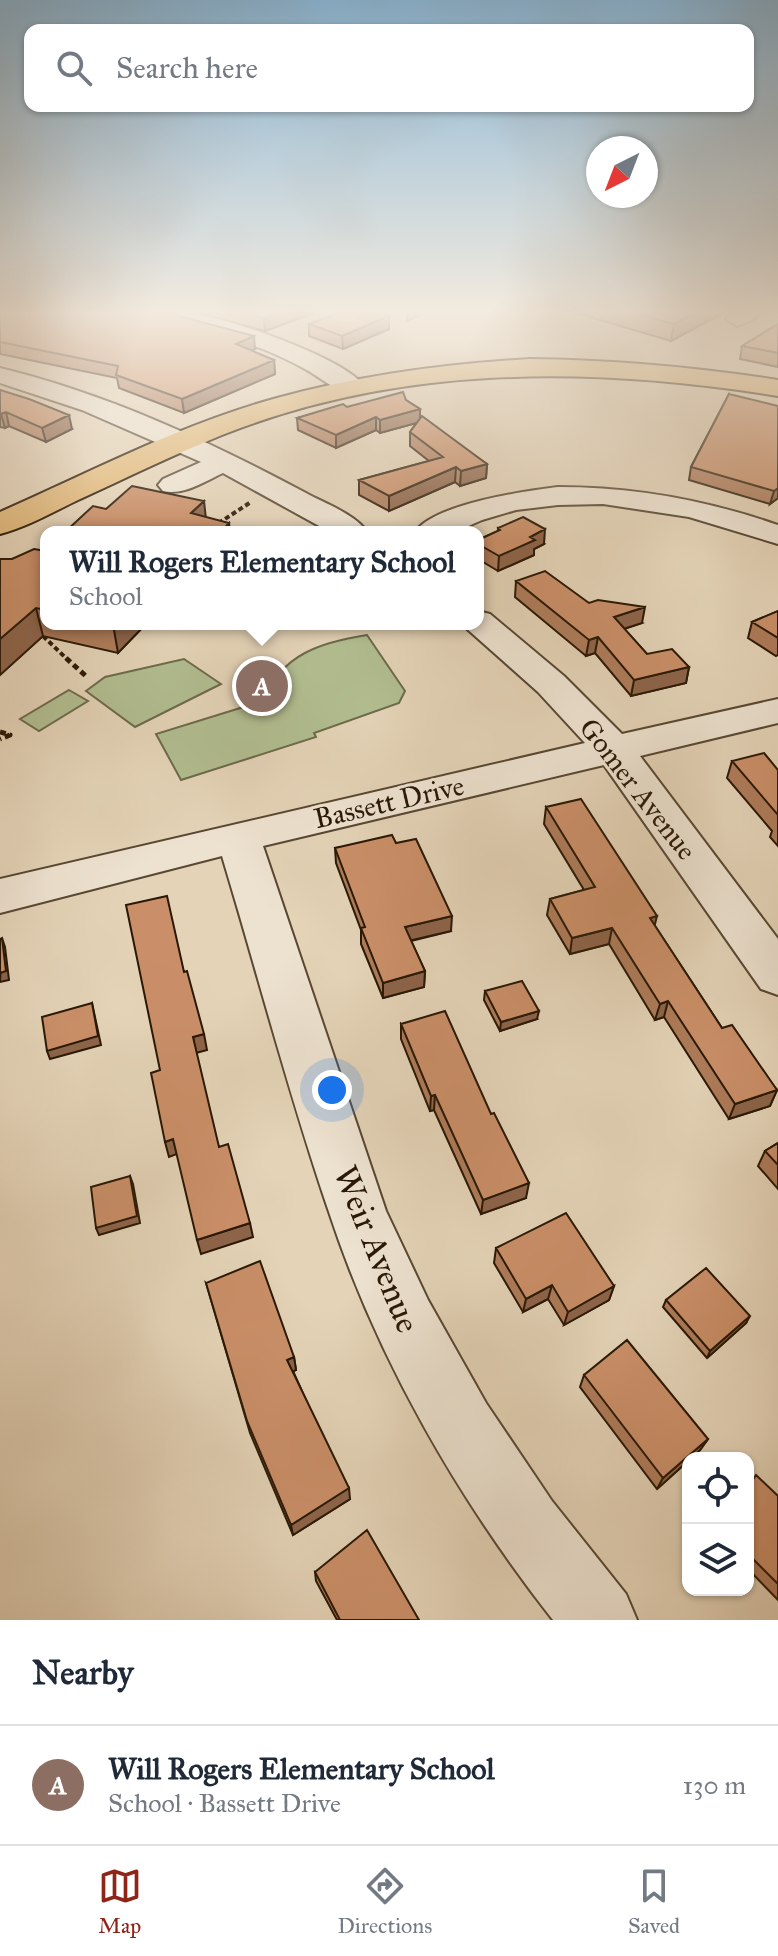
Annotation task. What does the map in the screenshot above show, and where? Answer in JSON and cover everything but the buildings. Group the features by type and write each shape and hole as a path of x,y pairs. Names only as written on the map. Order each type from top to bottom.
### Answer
{"main road":[{"path":"0,524 268,410 346,389"}],"street":[{"path":"43,389 91,404 182,444 341,526"},
{"path":"173,485 222,463"},
{"path":"443,526 473,512 497,506 584,496 681,504 778,535"},
{"name":"Gomer Avenue","path":"484,626 551,684 615,751 778,975"},
{"name":"Bassett Drive","path":"0,896 778,711"},
{"name":"Weir Avenue","path":"238,837 358,1213 381,1272 416,1346 456,1419 521,1516 600,1620"}],"path":[{"path":"213,526 259,496"},
{"path":"204,521 206,526"},
{"path":"194,524 198,526"},
{"path":"43,636 88,678"},
{"path":"0,732 10,735 0,739"}],"green space":[{"path":"367,635 405,691 399,703 314,733 316,737 181,780 156,734 263,701 271,685 292,661 319,647"},
{"path":"184,659 221,684 135,727 86,691 105,677"},
{"path":"69,690 88,701 39,731 20,719"}],"place":[{"name":"Will Rogers Elementary School","path":"262,686"}]}
